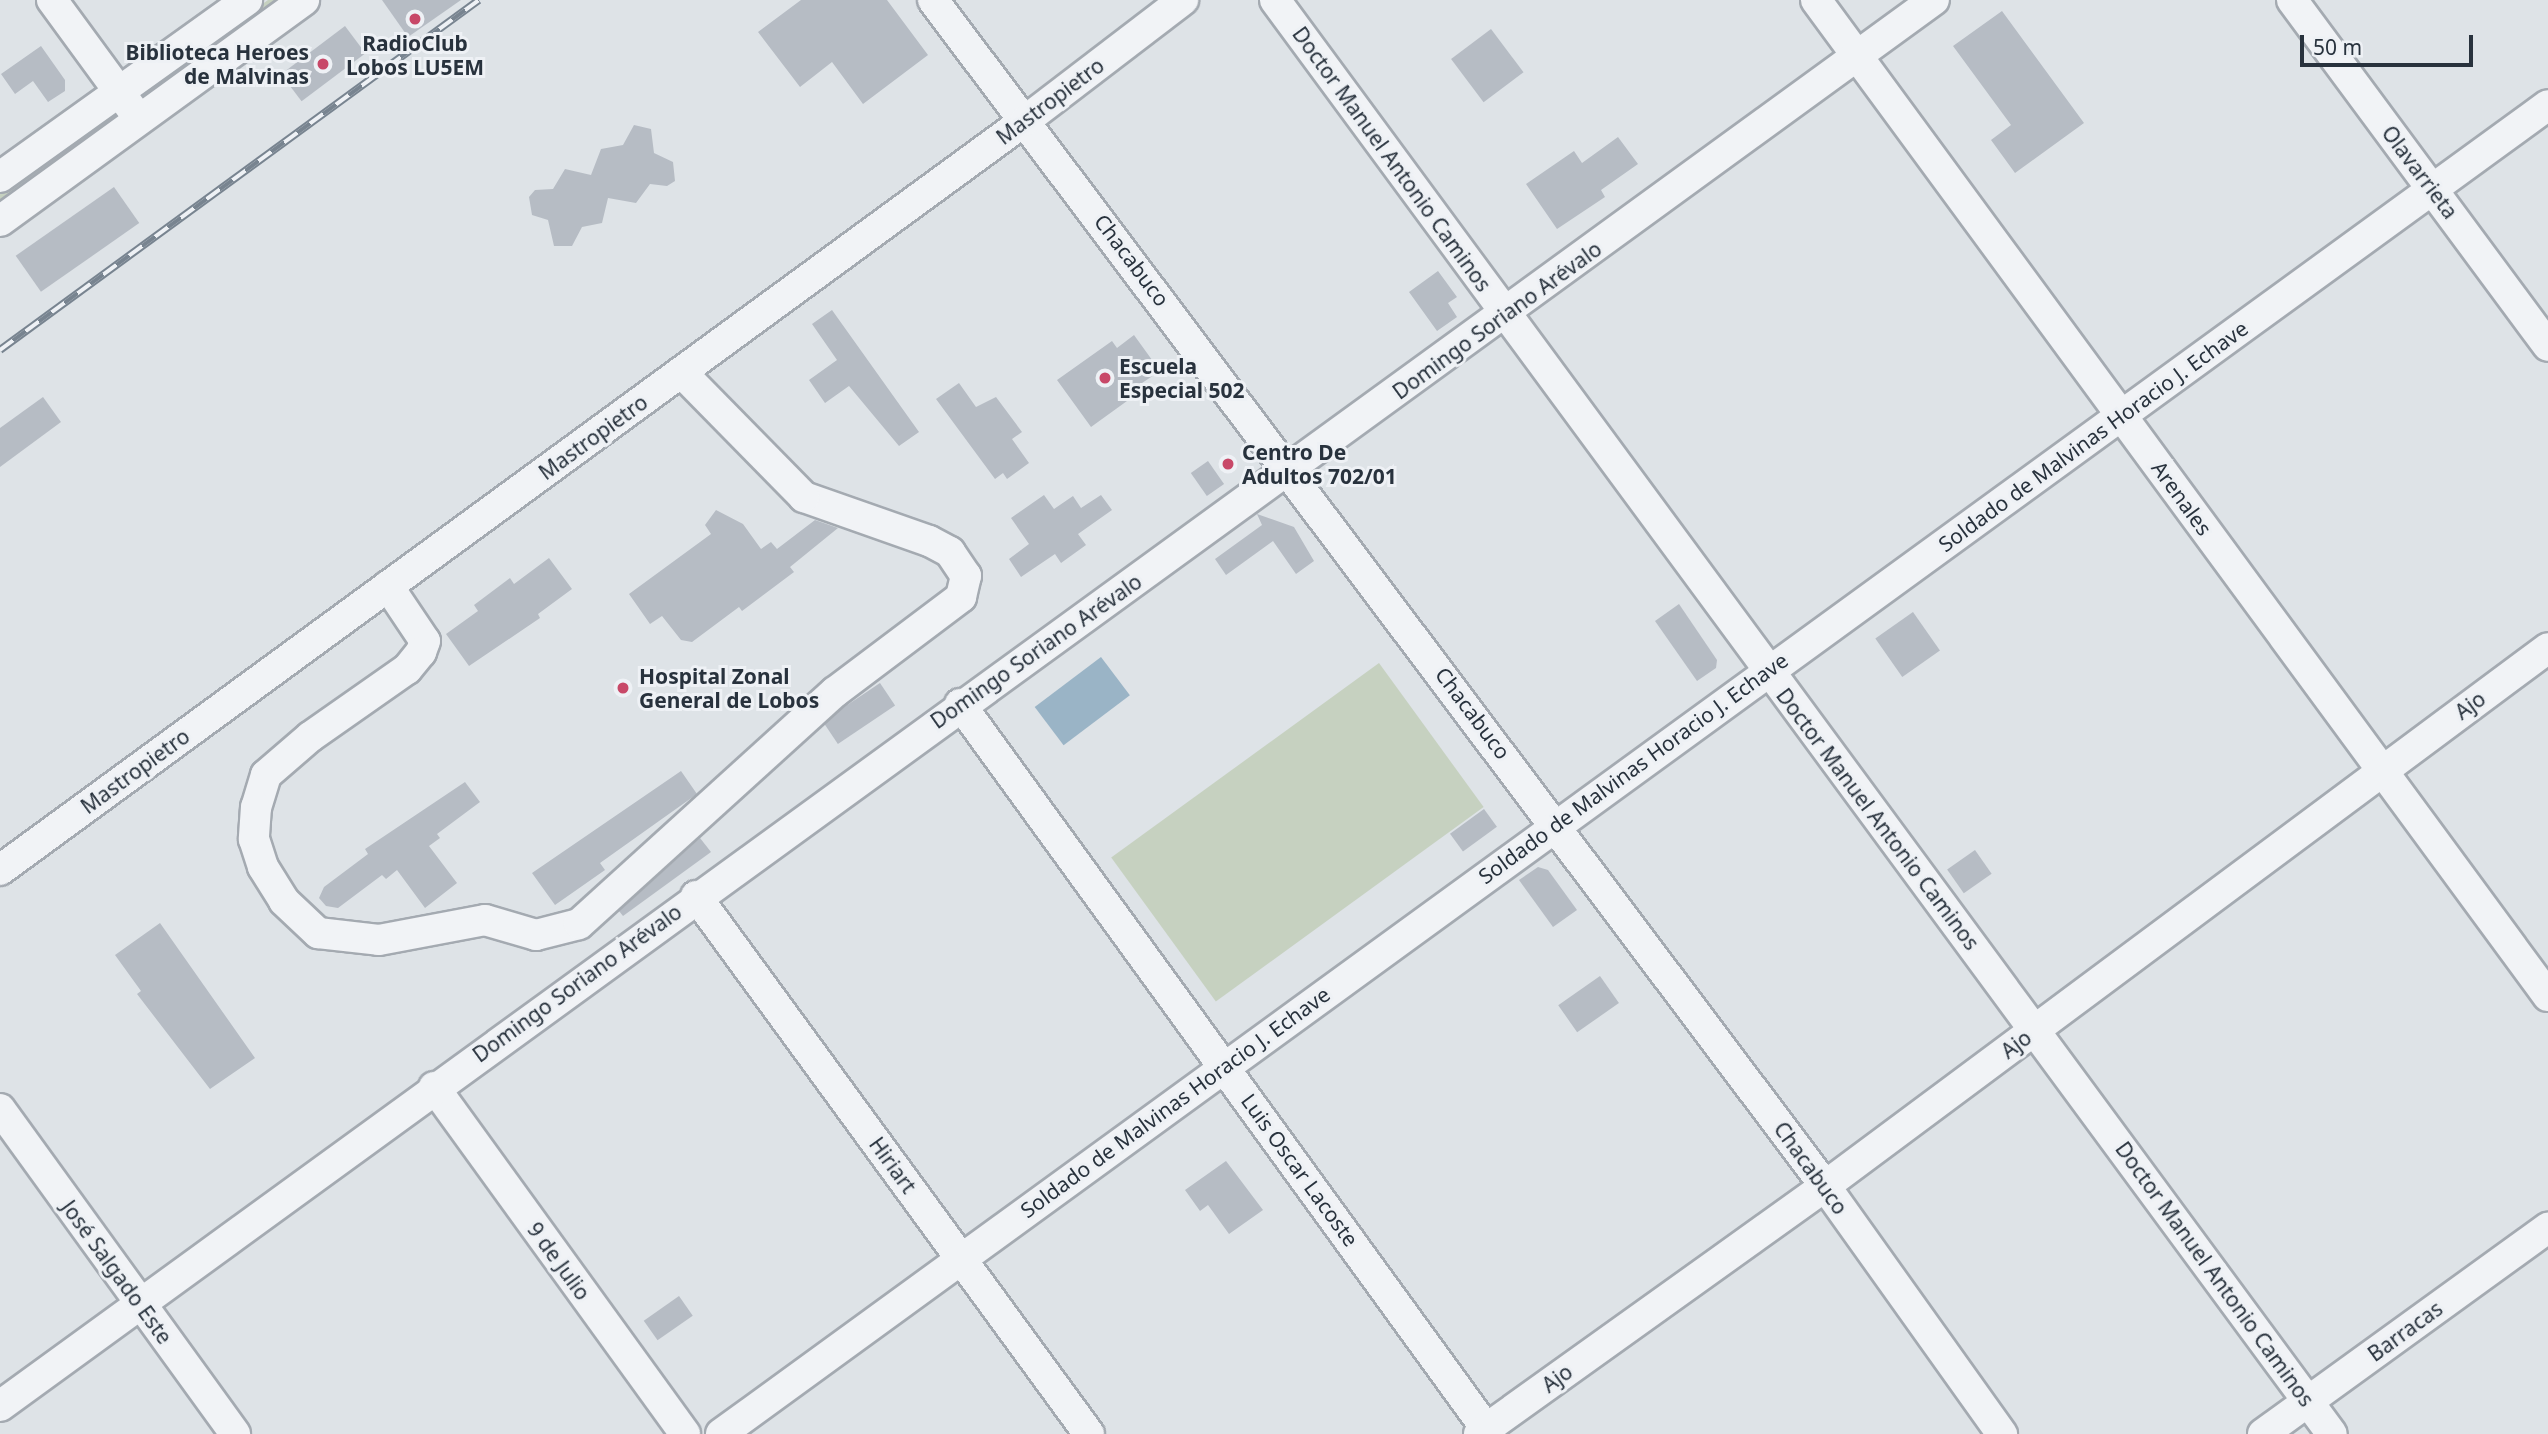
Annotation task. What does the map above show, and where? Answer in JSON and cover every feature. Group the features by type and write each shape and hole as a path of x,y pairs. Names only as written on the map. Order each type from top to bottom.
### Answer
{"street":[{"path":"52,0 139,119"},
{"path":"0,177 247,0"},
{"path":"0,221 304,0"},
{"name":"Chacabuco","path":"933,0 1290,470 1825,1186 2002,1434"},
{"name":"Mastropietro","path":"0,870 1026,120 1183,0"},
{"name":"Doctor Manuel Antonio Caminos","path":"1275,0 1766,671 2036,1029 2332,1434"},
{"name":"Arenales","path":"1816,0 2548,996"},
{"name":"Domingo Soriano Arévalo","path":"0,1406 960,704 1506,314 1934,0"},
{"name":"Olavarrieta","path":"2292,0 2548,345"},
{"name":"Soldado de Malvinas Horacio J. Echave","path":"721,1434 1555,824 2123,416 2548,106"},
{"path":"388,586 425,641 421,652 407,670 310,737 266,775 256,807 254,839 263,867 284,901 318,933 379,940 485,919 536,935 579,924 835,692 961,597 966,576 950,552 929,541 804,497 681,372"},
{"name":"Ajo","path":"1485,1432 1825,1186 2548,648"},
{"name":"Luis Oscar Lacoste","path":"960,704 1224,1065 1485,1432"},
{"name":"Hiriart","path":"696,896 1089,1434"},
{"name":"9 de Julio","path":"434,1087 685,1434"},
{"name":"José Salgado Este","path":"0,1109 235,1434"},
{"name":"Barracas","path":"2263,1434 2548,1228"}],"green space":[{"path":"268,0 285,0 170,83 167,80 168,73"},
{"path":"86,132 94,137 0,206 0,193"},
{"path":"1379,663 1484,807 1216,1002 1111,858"}],"water":[{"path":"1101,657 1130,695 1064,745 1035,707"}],"building":[{"name":"RadioClub Lobos LU5EM","path":"382,0 461,0 408,37"},
{"path":"801,0 887,0 928,55 863,104 832,62 800,87 758,32"},
{"path":"2002,11 2084,123 2015,173 1991,140 2011,125 1953,46"},
{"name":"Biblioteca Heroes de Malvinas","path":"345,26 365,53 302,101 281,74"},
{"path":"1491,29 1523,72 1484,102 1451,59"},
{"path":"41,46 65,80 65,91 48,102 33,81 15,94 1,74"},
{"path":"634,125 651,129 654,153 673,162 675,181 667,186 650,184 636,203 608,198 602,223 582,227 572,246 554,246 548,220 532,215 529,197 535,190 553,189 565,169 591,175 601,149 623,145"},
{"path":"1618,137 1638,164 1601,190 1605,197 1557,229 1526,184 1574,151 1582,163"},
{"path":"114,187 139,223 41,292 16,256"},
{"path":"1438,271 1457,297 1448,303 1457,317 1437,331 1409,292"},
{"path":"832,310 919,432 899,446 849,386 825,403 809,380 837,360 812,324"},
{"path":"1134,335 1160,371 1142,383 1145,388 1091,427 1057,380 1112,341 1117,348"},
{"path":"959,383 976,407 996,397 1022,432 1012,439 1029,463 1007,479 1003,473 995,479 936,399"},
{"path":"43,397 61,422 0,467 0,428"},
{"path":"1208,461 1224,484 1207,496 1191,473"},
{"path":"1044,495 1054,509 1073,496 1081,508 1101,495 1112,510 1078,534 1086,545 1061,563 1055,554 1021,577 1009,559 1029,544 1011,518"},
{"path":"716,510 743,524 761,549 771,542 777,549 815,520 838,528 790,567 794,572 742,611 739,607 692,642 681,640 662,616 650,624 629,594 711,534 705,525"},
{"path":"1257,514 1294,527 1314,561 1296,574 1273,541 1226,575 1215,559 1262,525"},
{"path":"549,558 572,589 538,614 540,618 469,666 446,634 478,611 474,605 510,578 514,584"},
{"path":"1679,604 1717,660 1716,668 1697,681 1655,621"},
{"path":"1913,612 1940,651 1902,677 1875,638"},
{"path":"880,683 895,705 838,744 823,722"},
{"path":"681,771 697,794 600,863 605,870 555,905 532,873"},
{"path":"465,782 480,802 437,834 440,838 429,846 457,883 425,908 397,870 386,879 382,875 338,908 326,906 319,898 324,887 368,854 365,849"},
{"path":"1484,809 1497,827 1463,851 1450,834"},
{"path":"700,838 711,852 623,916 619,911"},
{"path":"1975,850 1992,874 1964,893 1947,870"},
{"path":"1538,867 1548,870 1577,910 1553,927 1519,880"},
{"path":"160,923 255,1058 210,1089 137,994 141,991 115,955"},
{"path":"1600,976 1619,1003 1577,1032 1558,1005"},
{"path":"1226,1161 1263,1210 1229,1234 1208,1205 1200,1211 1185,1190"},
{"path":"679,1296 693,1316 658,1340 644,1321"}],"railway":[{"path":"0,350 479,0"}],"place":[{"name":"RadioClub Lobos LU5EM","path":"415,19"},
{"name":"Biblioteca Heroes de Malvinas","path":"323,64"},
{"name":"Escuela Especial 502","path":"1105,378"},
{"name":"Centro De Adultos 702/01","path":"1228,464"},
{"name":"Hospital Zonal General de Lobos","path":"623,688"}]}
